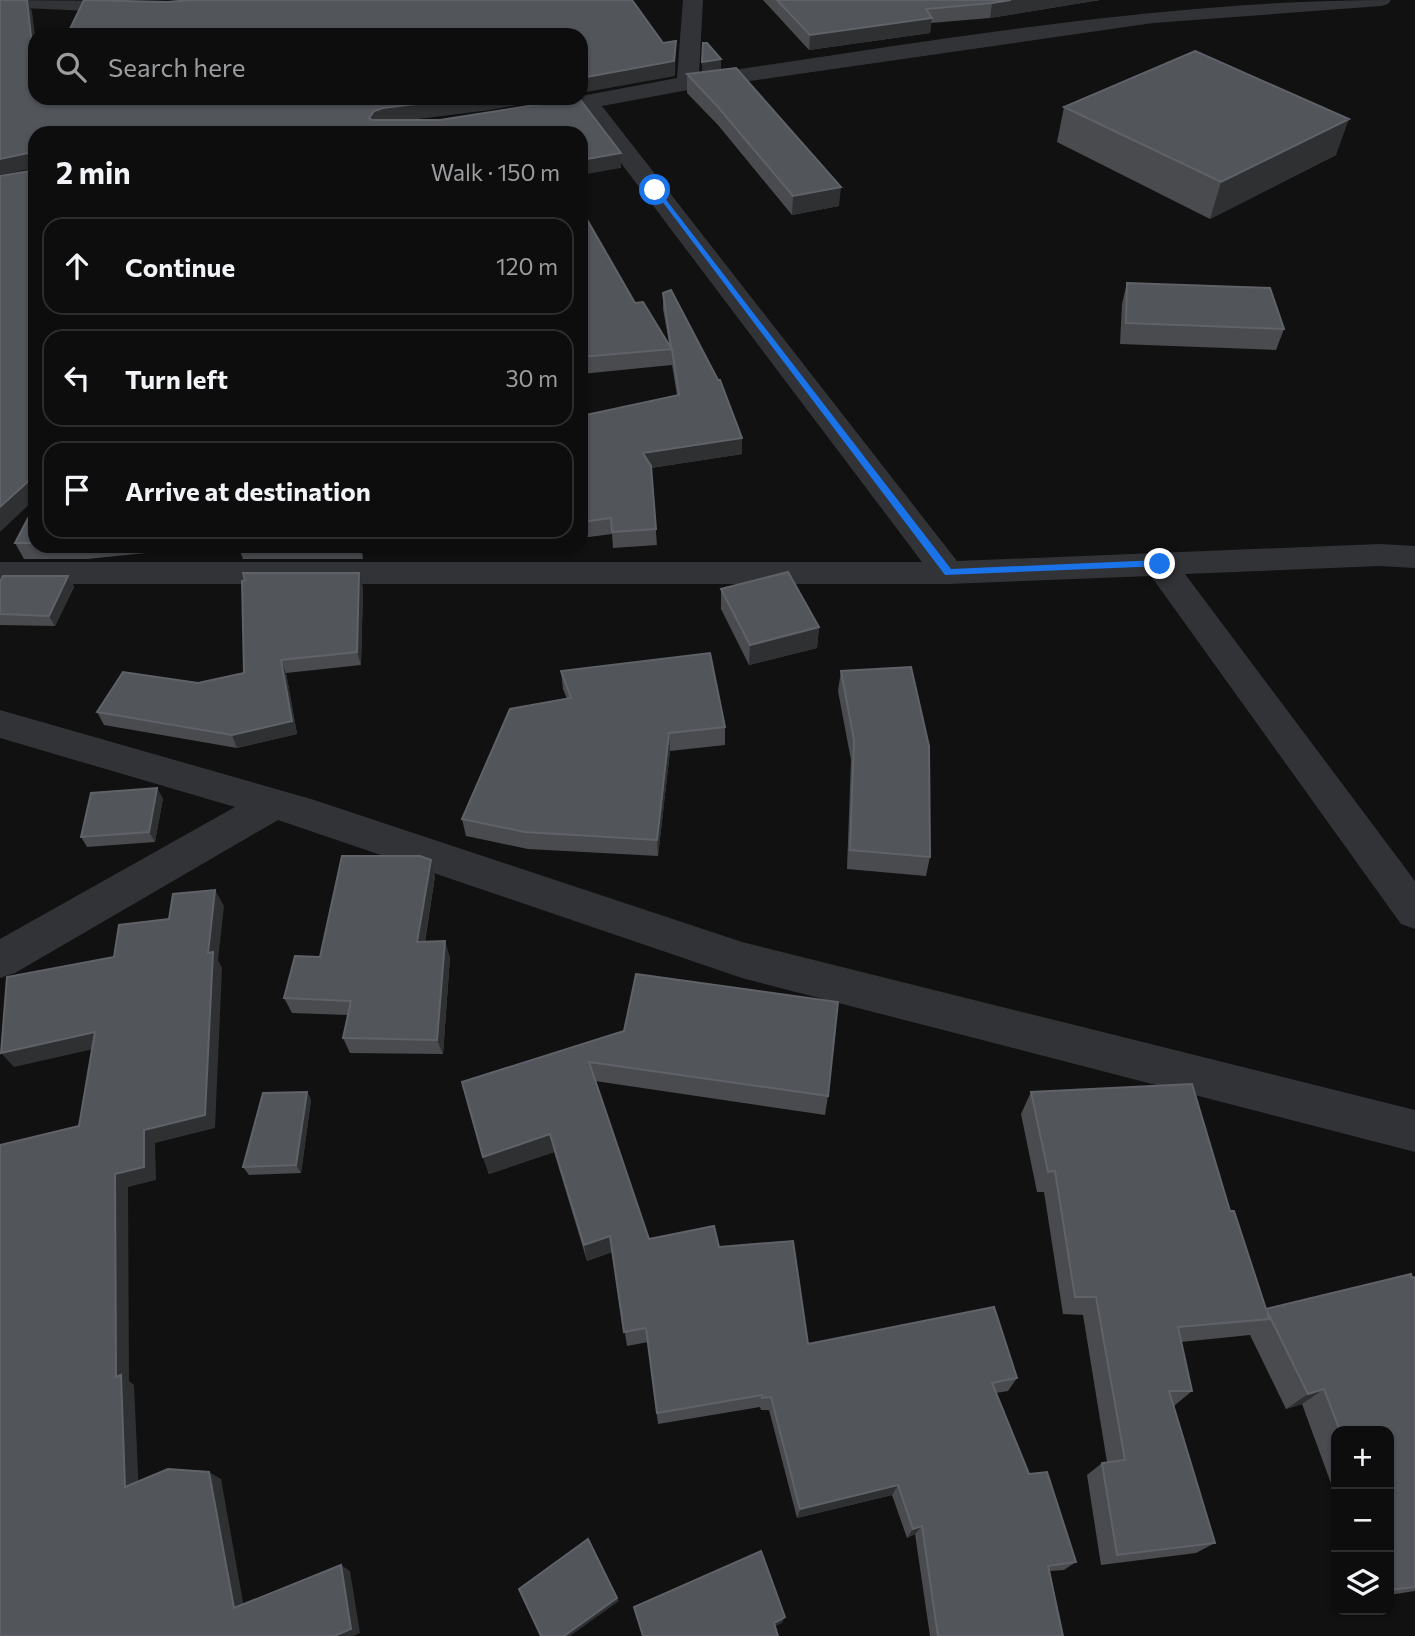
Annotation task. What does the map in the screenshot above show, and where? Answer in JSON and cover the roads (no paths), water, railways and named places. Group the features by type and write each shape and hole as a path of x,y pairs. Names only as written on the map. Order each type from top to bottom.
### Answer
{"street":[{"path":"688,83 693,0"},
{"path":"588,102 688,83 1153,18 1381,0"},
{"path":"0,1 159,8"},
{"path":"588,103 948,573"},
{"path":"550,108 568,105"},
{"path":"0,573 948,573 1380,555 1415,557"},
{"path":"1160,564 1415,912"},
{"path":"0,724 275,803 742,960 1415,1131"},
{"path":"0,960 275,803"}]}
